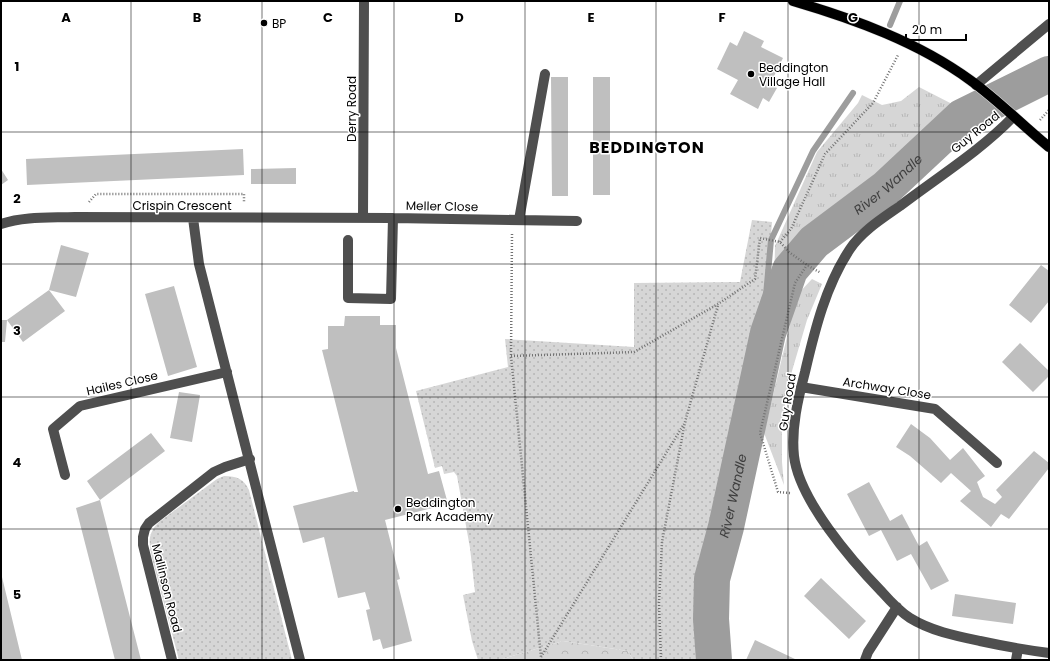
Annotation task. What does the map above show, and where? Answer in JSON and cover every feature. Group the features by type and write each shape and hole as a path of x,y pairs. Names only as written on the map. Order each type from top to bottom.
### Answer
{"main road":[{"path":"797,2 873,28 931,56 976,85 1049,147"}],"street":[{"name":"Derry Road","path":"363,218 364,1"},
{"path":"976,85 1049,24"},
{"path":"516,220 545,74"},
{"name":"Guy Road","path":"1013,117 1001,129 872,227 856,241 850,250 824,302 815,328 795,418 794,458 807,495 848,555 897,608 909,618 938,630 958,636 1018,649 1049,653"},
{"name":"Crispin Crescent","path":"1,224 13,220 75,217 363,218"},
{"path":"193,218 199,264 250,459 300,660"},
{"name":"Meller Close","path":"363,218 577,221"},
{"path":"348,240 348,298 391,299 393,218"},
{"name":"Hailes Close","path":"65,475 52,429 80,406 227,372"},
{"name":"Archway Close","path":"801,387 935,409 997,463"},
{"name":"Mallinson Road","path":"172,660 145,556 143,537 145,529 149,523 214,472 250,459"},
{"path":"865,660 868,652 897,608"},
{"path":"1016,660 1018,649"}],"path":[{"path":"780,242 790,230 825,154 872,103 904,42"},
{"path":"1040,121 1049,110"},
{"path":"75,217 96,194 244,194 244,218"},
{"path":"516,220 511,356 541,658"},
{"path":"511,356 634,352 718,304 755,279 760,238 780,242 789,252 807,265 795,283 760,433 778,492 807,495"},
{"path":"661,660 659,603 662,542 685,422 718,304"},
{"path":"541,658 685,422"}],"green space":[{"path":"919,87 958,107 864,197 789,252 774,289 775,246 817,152 858,103 862,95 882,105 901,101"},
{"path":"752,220 772,222 766,295 768,333 726,527 712,579 711,619 714,660 633,660 628,651 563,641 499,660 478,660 472,641 463,595 475,592 470,548 457,476 454,472 444,474 442,466 435,468 416,391 508,367 505,339 634,347 634,283 740,282"},
{"path":"812,279 822,284 807,320 792,371 782,419 782,462 784,485 764,433 797,295"},
{"path":"224,476 240,479 245,483 249,490 292,660 179,660 152,558 150,538 152,530 159,522 217,479"},
{"path":"563,641 628,651 633,660 499,660"}],"building":[{"name":"Beddington Village Hall","path":"744,31 764,41 761,47 783,58 770,84 777,88 769,102 763,98 758,109 730,94 738,80 717,69 730,42 737,46"},
{"path":"551,77 568,77 568,196 552,196"},
{"path":"593,77 610,77 610,195 593,195"},
{"path":"243,149 244,175 27,185 26,159"},
{"path":"296,168 296,184 251,184 251,169"},
{"path":"1,169 8,180 1,185"},
{"path":"61,245 89,253 76,297 49,290"},
{"path":"1041,265 1049,271 1049,301 1031,323 1009,305"},
{"path":"174,286 197,367 168,376 145,294"},
{"path":"49,290 65,311 23,342 7,320"},
{"path":"345,316 380,316 380,325 396,325 396,348 428,474 439,471 448,504 385,520 400,579 397,580 412,641 383,649 380,639 373,641 366,610 370,609 365,592 338,598 324,537 303,543 293,506 354,491 358,492 322,350 328,349 328,326 344,326"},
{"path":"1,320 7,320 5,342 1,342"},
{"path":"1020,343 1049,371 1049,376 1033,392 1002,362"},
{"path":"179,392 200,395 192,442 170,438"},
{"path":"911,424 930,438 950,460 963,448 985,476 977,482 983,497 995,504 1002,497 996,490 1034,451 1049,463 1049,468 1009,519 1001,514 991,527 960,501 971,491 951,473 941,483 910,456 896,447"},
{"path":"151,433 165,451 100,500 87,481"},
{"path":"869,482 890,521 902,514 919,546 927,541 949,581 931,590 911,554 897,561 881,530 869,536 847,494"},
{"path":"100,500 141,660 115,660 76,508"},
{"path":"2,577 22,660 1,660"},
{"path":"821,578 866,621 849,639 804,596"},
{"path":"955,594 1016,603 1013,624 952,616"},
{"path":"755,640 797,660 746,660"}],"waterway":[{"name":"River Wandle","path":"890,25 900,1"},
{"name":"River Wandle","path":"714,660 711,619 712,579 726,527 768,333 790,270 814,242 886,188 962,117 1049,74"},
{"name":"River Wandle","path":"768,333 766,295 771,240 813,151 853,93"}],"place":[{"name":"BP","path":"264,23"},
{"name":"Beddington Village Hall","path":"751,74"},
{"name":"Beddington Park Academy","path":"398,509"}],"district":[{"name":"BEDDINGTON","path":"647,147"}]}
